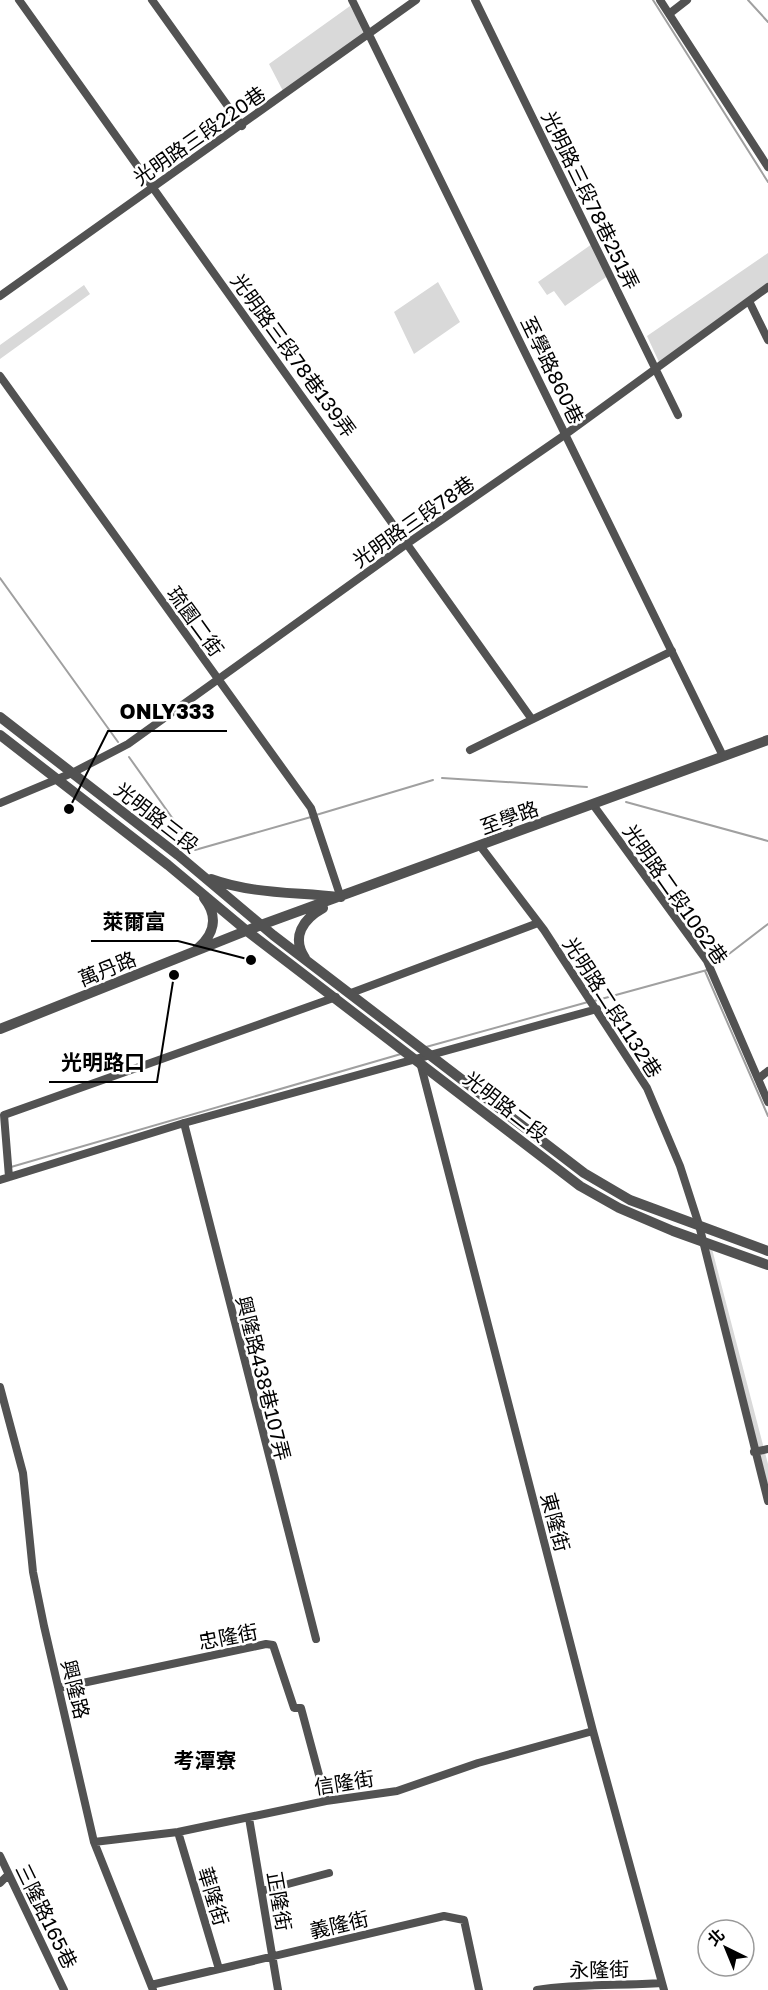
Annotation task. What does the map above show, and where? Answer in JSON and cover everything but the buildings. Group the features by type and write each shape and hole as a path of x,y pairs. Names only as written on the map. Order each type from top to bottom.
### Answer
{"street":[{"name":"光明路三段78巷139弄","path":"19,0 531,718"},
{"path":"152,0 242,126"},
{"name":"至學路860巷","path":"352,0 723,756"},
{"name":"光明路三段220巷","path":"0,296 416,0"},
{"name":"光明路三段78巷251弄","path":"475,0 678,416"},
{"path":"660,0 768,167"},
{"path":"669,14 687,0"},
{"name":"光明路三段78巷","path":"0,803 72,773 128,744 408,543 566,434 768,287"},
{"path":"749,301 768,340"},
{"name":"琉園二街","path":"0,375 311,808 341,898"},
{"path":"470,750 531,718 672,651"},
{"name":"光明路三段","path":"0,717 203,876 261,925"},
{"name":"光明路三段","path":"0,735 247,931"},
{"name":"至學路","path":"261,925 594,806 768,740"},
{"name":"光明路二段1062巷","path":"594,806 707,961 768,1102"},
{"name":"光明路二段1132巷","path":"481,846 597,1009 647,1088 680,1166 702,1234 768,1502"},
{"path":"203,876 230,886 341,898"},
{"path":"193,953 206,942 213,930 213,916 207,902 196,889"},
{"path":"307,960 299,943 299,933 304,921 341,898"},
{"path":"351,993 538,923"},
{"name":"萬丹路","path":"0,1029 261,925"},
{"name":"光明路二段","path":"261,925 351,993 423,1058 580,1186 619,1208 702,1234 768,1251"},
{"name":"光明路二段","path":"247,931 584,1173 630,1200 768,1265"},
{"path":"9,1171 4,1115 336,997"},
{"path":"0,1180 9,1171 597,1009"},
{"name":"東隆街","path":"423,1058 593,1731 663,1987"},
{"path":"758,1079 768,1071"},
{"name":"興隆路438巷107弄","path":"184,1123 316,1639"},
{"name":"興隆路","path":"0,1387 23,1473 33,1572 94,1842 152,1987"},
{"path":"754,1452 768,1449"},
{"name":"忠隆街","path":"59,1688 266,1644 273,1645 294,1707 301,1708 326,1801"},
{"name":"信隆街","path":"94,1842 178,1832 326,1801 397,1791 478,1763 593,1731"},
{"name":"正隆街","path":"249,1818 278,1990"},
{"name":"華隆街","path":"178,1832 219,1969"},
{"name":"三隆路165巷","path":"0,1856 64,1990"},
{"path":"262,1891 329,1873"},
{"path":"0,1883 8,1875"},
{"name":"義隆街","path":"152,1987 444,1916 461,1918 479,1990"},
{"name":"永隆街","path":"537,1990 565,1985 663,1987"}],"shaded area":[{"path":"350,6 365,32 283,91 269,64"},
{"path":"592,244 609,275 565,306 554,291 547,295 538,282"},
{"path":"768,253 768,283 659,362 647,336"},
{"path":"438,282 460,322 414,354 394,312"},
{"path":"84,285 90,294 0,359 0,345"},
{"path":"704,1242 711,1245 768,1464 768,1501"}],"waterway":[{"path":"653,0 768,182"},
{"path":"748,0 768,22"},
{"path":"0,578 118,742"},
{"path":"129,757 195,850 311,817"},
{"path":"442,778 587,787"},
{"path":"316,815 433,780"},
{"path":"626,802 768,841"},
{"path":"712,967 768,924"},
{"path":"594,1001 707,970"},
{"path":"705,971 768,1116"},
{"path":"426,1047 588,1002"},
{"path":"11,1167 401,1054"}],"place":[{"name":"ONLY333","path":"69,809"},
{"name":"萊爾富","path":"251,960"},
{"name":"光明路口","path":"174,975"}],"district":[{"name":"考潭寮","path":"205,1760"}]}
